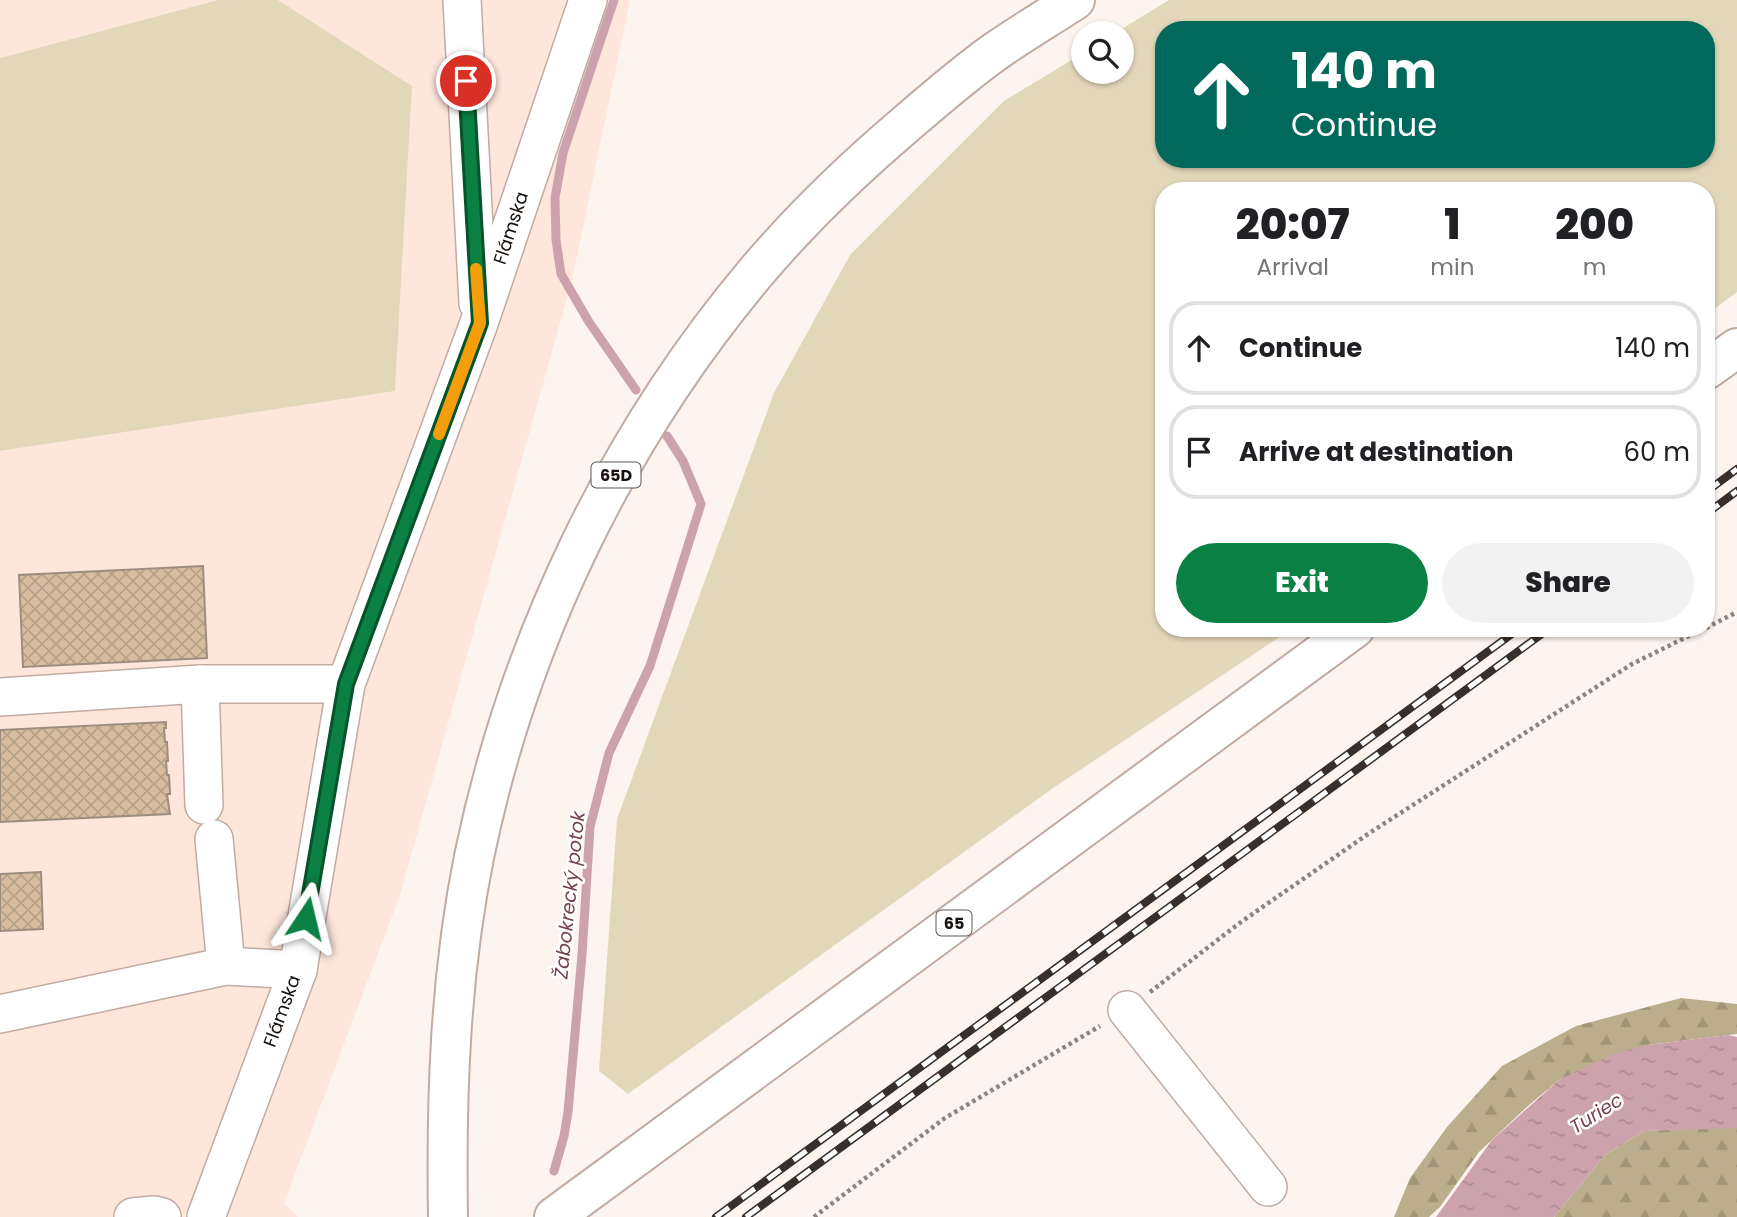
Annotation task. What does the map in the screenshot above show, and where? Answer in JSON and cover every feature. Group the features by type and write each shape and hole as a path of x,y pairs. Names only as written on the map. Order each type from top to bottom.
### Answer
{"main road":[{"name":"65D","path":"448,1217 447,1115 450,1043 459,952 474,858 505,739 545,624 594,517 656,408 697,348 766,260 818,205 942,93 995,52 1075,0"},
{"path":"1715,364 1737,348"},
{"name":"65","path":"554,1217 1343,637"}],"lane":[{"path":"462,0 480,323"},
{"name":"Flámska","path":"206,1217 298,970 346,684 480,323 588,0"},
{"path":"0,697 200,684 346,684"},
{"path":"200,684 209,822 226,966"},
{"path":"0,1013 226,966 298,970"},
{"path":"1127,1010 1268,1187"},
{"path":"133,1217 162,1217"}],"path":[{"path":"1715,623 1737,612"},
{"path":"814,1217 945,1118 1127,1010 1241,922 1371,832 1632,664 1688,637"}],"shaded area":[{"path":"0,0 218,0 0,58"},
{"path":"218,0 278,0 412,86 395,391 0,451 0,58"},
{"path":"278,0 630,0 572,280 400,895 284,1203 298,1217 0,1217 0,451 395,391 412,86"},
{"path":"1169,0 1737,0 1737,292 1715,308 1715,182 1155,182 1155,637 1280,637 1053,788 628,1094 599,1071 617,819 774,393 850,255 1004,101 1071,60 1071,84 1134,84 1134,21"}],"green space":[{"path":"1681,998 1737,1004 1737,1034 1647,1045 1559,1080 1479,1152 1440,1207 1429,1217 1394,1217 1410,1178 1447,1127 1502,1066 1576,1026"},
{"path":"1737,1128 1737,1217 1554,1217 1605,1155 1644,1131"}],"water":[{"name":"Turiec","path":"1728,1035 1737,1037 1737,1128 1644,1131 1605,1155 1554,1217 1436,1217 1492,1140 1559,1080 1611,1055 1647,1045"}],"building":[{"path":"203,566 207,658 23,667 19,575"},
{"path":"166,722 164,728 170,814 0,822 0,730"},
{"path":"41,872 43,929 0,931 0,874"}],"waterway":[{"name":"Žabokrecký potok","path":"614,0 563,153 555,198 556,240 561,274 589,322 636,390"},
{"name":"Žabokrecký potok","path":"554,1171 568,1112 590,827 609,753 650,666 701,504 683,461 667,436"}],"railway":[{"path":"1715,485 1737,469"},
{"path":"1715,507 1737,491"},
{"path":"716,1217 1508,637"},
{"path":"746,1217 1538,637"}],"slow traffic":[{"path":"439,434 480,323 476,269"}],"route":[{"path":"306,918 346,684 480,323 466,81"}]}
